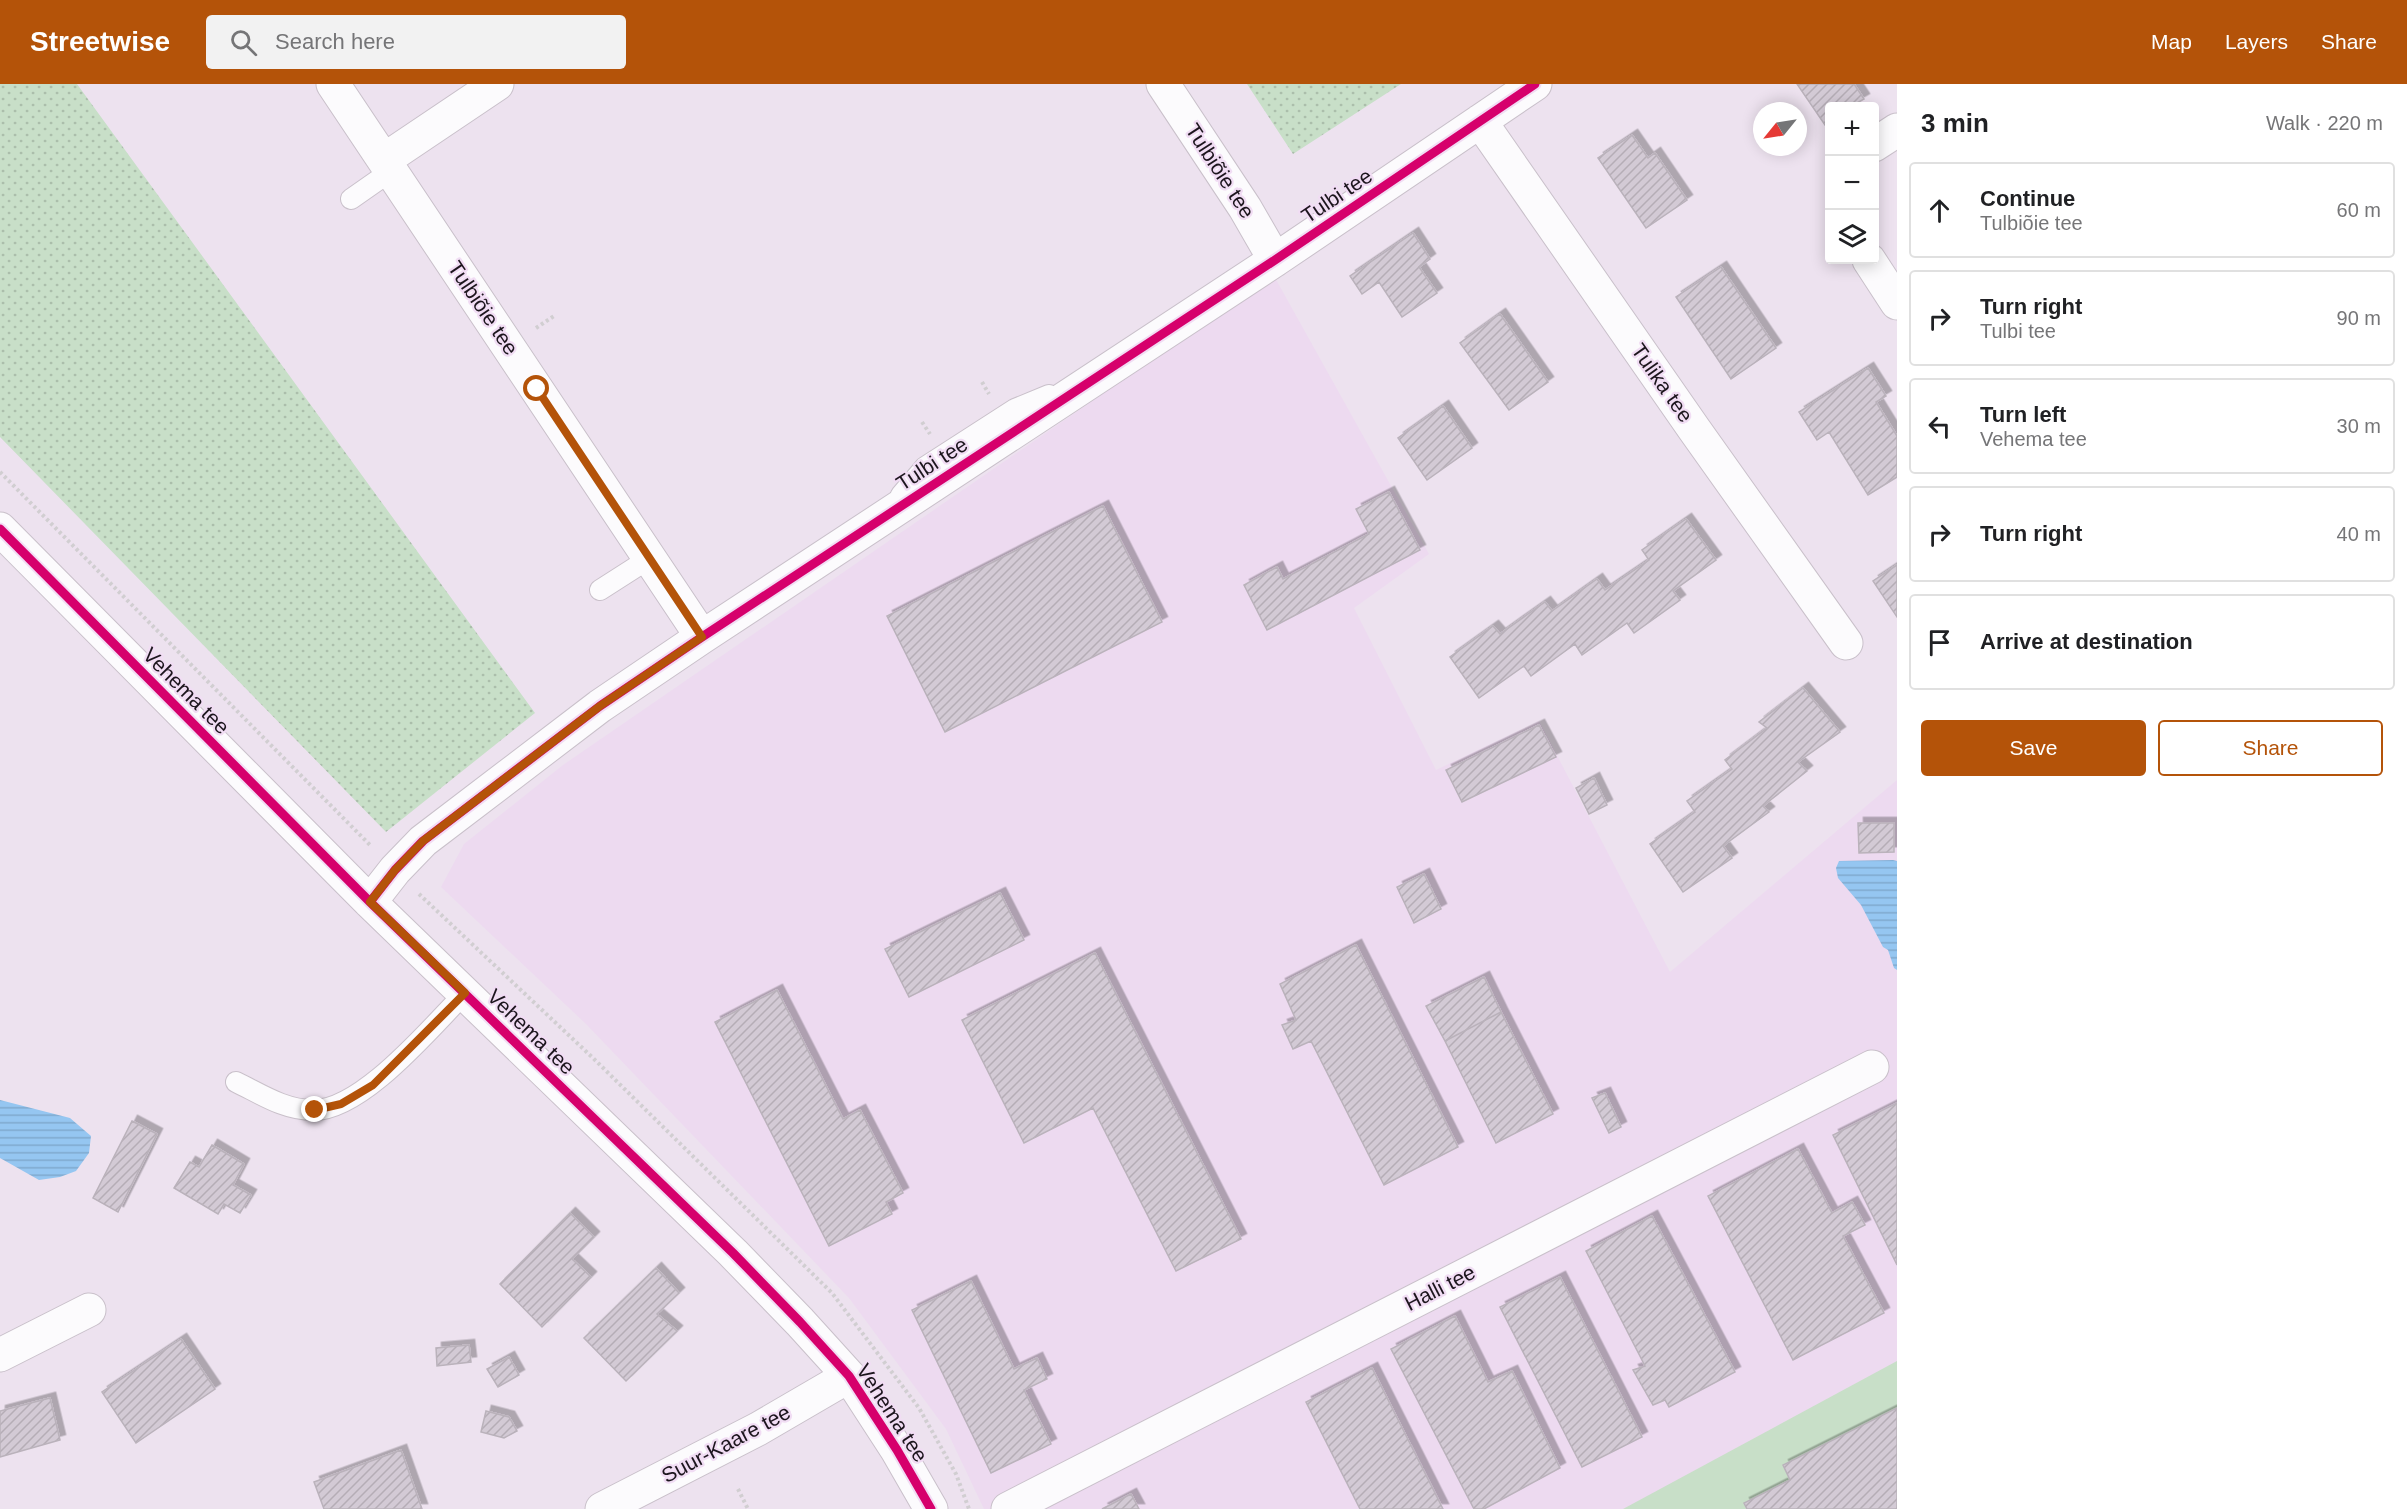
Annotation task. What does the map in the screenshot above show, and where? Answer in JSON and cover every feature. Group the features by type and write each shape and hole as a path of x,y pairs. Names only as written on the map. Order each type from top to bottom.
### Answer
{"street":[{"name":"Tulbiõie tee","path":"333,84 702,637"},
{"path":"387,165 497,84"},
{"name":"Tulbiõie tee","path":"1163,84 1245,208 1275,260"},
{"name":"Tulbi tee","path":"370,902 395,870 423,841 600,706 1275,260 1535,84"},
{"name":"Tulika tee","path":"1480,121 1846,642"},
{"path":"1879,142 1897,130"},
{"path":"1872,264 1897,303"},
{"name":"Vehema tee","path":"0,529 370,902 733,1253 800,1322 849,1376 897,1450 931,1509"},
{"name":"Halli tee","path":"1008,1509 1872,1067"},
{"path":"0,1355 89,1310"},
{"name":"Suur-Kaare tee","path":"602,1509 758,1429 849,1376"}],"lane":[{"path":"351,199 387,165"},
{"path":"600,590 650,558"},
{"path":"236,1082 283,1106 315,1110 341,1104 373,1085 465,993"}],"path":[{"path":"0,472 395,870 832,1293 919,1408 956,1474 969,1509"},
{"path":"738,1489 748,1509"}],"shaded area":[{"path":"1274,276 1429,554 1354,608 1436,770 1539,721 1670,972 1897,780 1897,1509 984,1509 946,1429 849,1298 586,1024 441,887 464,844 563,765"}],"green space":[{"path":"0,84 77,84 535,713 386,832 0,437"},
{"path":"1247,84 1401,84 1293,154"},
{"path":"1897,1361 1897,1509 1623,1509"}],"water":[{"path":"1839,861 1897,861 1897,970 1894,968 1888,950 1883,947 1861,905 1838,878 1836,868"},
{"path":"0,1100 70,1118 91,1136 89,1153 76,1171 60,1177 39,1180 0,1158"}],"building":[{"path":"1797,84 1854,84 1864,99 1859,102 1825,102 1825,125"},
{"path":"1632,135 1648,158 1655,153 1687,200 1646,228 1598,158"},
{"path":"1413,233 1430,259 1419,267 1437,293 1402,317 1379,282 1362,294 1350,276"},
{"path":"1721,267 1776,348 1731,379 1676,297"},
{"path":"1500,314 1548,382 1509,410 1460,343"},
{"path":"1868,368 1886,396 1876,402 1897,436 1897,477 1868,495 1829,432 1817,440 1799,412"},
{"path":"1443,406 1472,448 1427,480 1398,438"},
{"path":"1389,492 1420,550 1267,630 1244,585 1277,567 1283,579 1369,534 1356,509"},
{"path":"1103,506 1162,622 945,732 887,616"},
{"path":"1686,519 1716,560 1673,591 1680,600 1634,633 1627,623 1582,655 1575,644 1531,676 1524,666 1479,698 1450,657 1493,626 1500,634 1545,602 1552,611 1597,579 1605,590 1649,560 1642,550"},
{"path":"1897,565 1897,617 1873,581"},
{"path":"1803,688 1840,732 1798,762 1807,771 1763,806 1769,812 1723,846 1732,858 1683,892 1650,844 1695,812 1687,801 1732,769 1725,760 1767,728 1759,722"},
{"path":"1539,725 1556,757 1462,802 1446,770"},
{"path":"1594,778 1607,805 1589,814 1576,788"},
{"path":"1858,823 1894,823 1894,852 1859,853"},
{"path":"1424,874 1441,909 1414,923 1397,887"},
{"path":"1000,893 1024,940 909,997 885,949"},
{"path":"1356,945 1458,1147 1384,1185 1311,1041 1293,1049 1282,1025 1296,1020 1280,984"},
{"path":"1095,953 1241,1239 1176,1271 1093,1108 1024,1143 962,1020"},
{"path":"1484,977 1501,1012 1445,1041 1426,1006"},
{"path":"777,990 843,1119 860,1110 903,1193 886,1202 892,1214 829,1246 715,1022"},
{"path":"1501,1012 1553,1114 1496,1143 1445,1041"},
{"path":"1605,1093 1621,1127 1609,1133 1592,1098"},
{"path":"1897,1103 1897,1265 1833,1135"},
{"path":"132,1121 157,1134 118,1212 93,1198"},
{"path":"212,1145 244,1164 233,1185 251,1195 240,1213 224,1204 218,1214 174,1188 190,1162 199,1167"},
{"path":"1798,1149 1832,1213 1852,1202 1865,1225 1843,1236 1884,1313 1793,1360 1708,1196"},
{"path":"570,1213 594,1237 572,1259 591,1277 542,1327 500,1284"},
{"path":"1652,1216 1735,1372 1669,1407 1665,1400 1653,1405 1633,1370 1645,1366 1586,1251"},
{"path":"656,1268 679,1293 657,1314 677,1331 626,1381 584,1338"},
{"path":"1560,1277 1642,1437 1582,1467 1500,1307"},
{"path":"971,1281 1014,1369 1037,1358 1047,1379 1024,1390 1051,1444 991,1473 912,1310"},
{"path":"1455,1316 1488,1382 1512,1371 1560,1468 1484,1509 1474,1509 1391,1349"},
{"path":"181,1339 215,1389 136,1443 102,1392"},
{"path":"469,1345 471,1362 437,1366 436,1348"},
{"path":"509,1357 519,1375 498,1387 487,1369"},
{"path":"1372,1368 1443,1509 1360,1509 1306,1402"},
{"path":"50,1398 60,1440 0,1457 0,1411"},
{"path":"1897,1408 1897,1509 1747,1509 1744,1503 1790,1480 1783,1465"},
{"path":"486,1411 509,1417 517,1431 504,1438 481,1432"},
{"path":"401,1450 422,1509 324,1509 314,1482"},
{"path":"1131,1494 1139,1509 1102,1509"}],"cycle path":[{"path":"370,902 395,870 423,841 600,706 1275,260 1535,84"},
{"path":"0,529 370,902 733,1253 800,1322 849,1376 897,1450 931,1509"}],"route":[{"path":"315,1110 341,1104 373,1085 465,993 370,902 395,870 423,841 600,706 702,637 537,389"}]}
